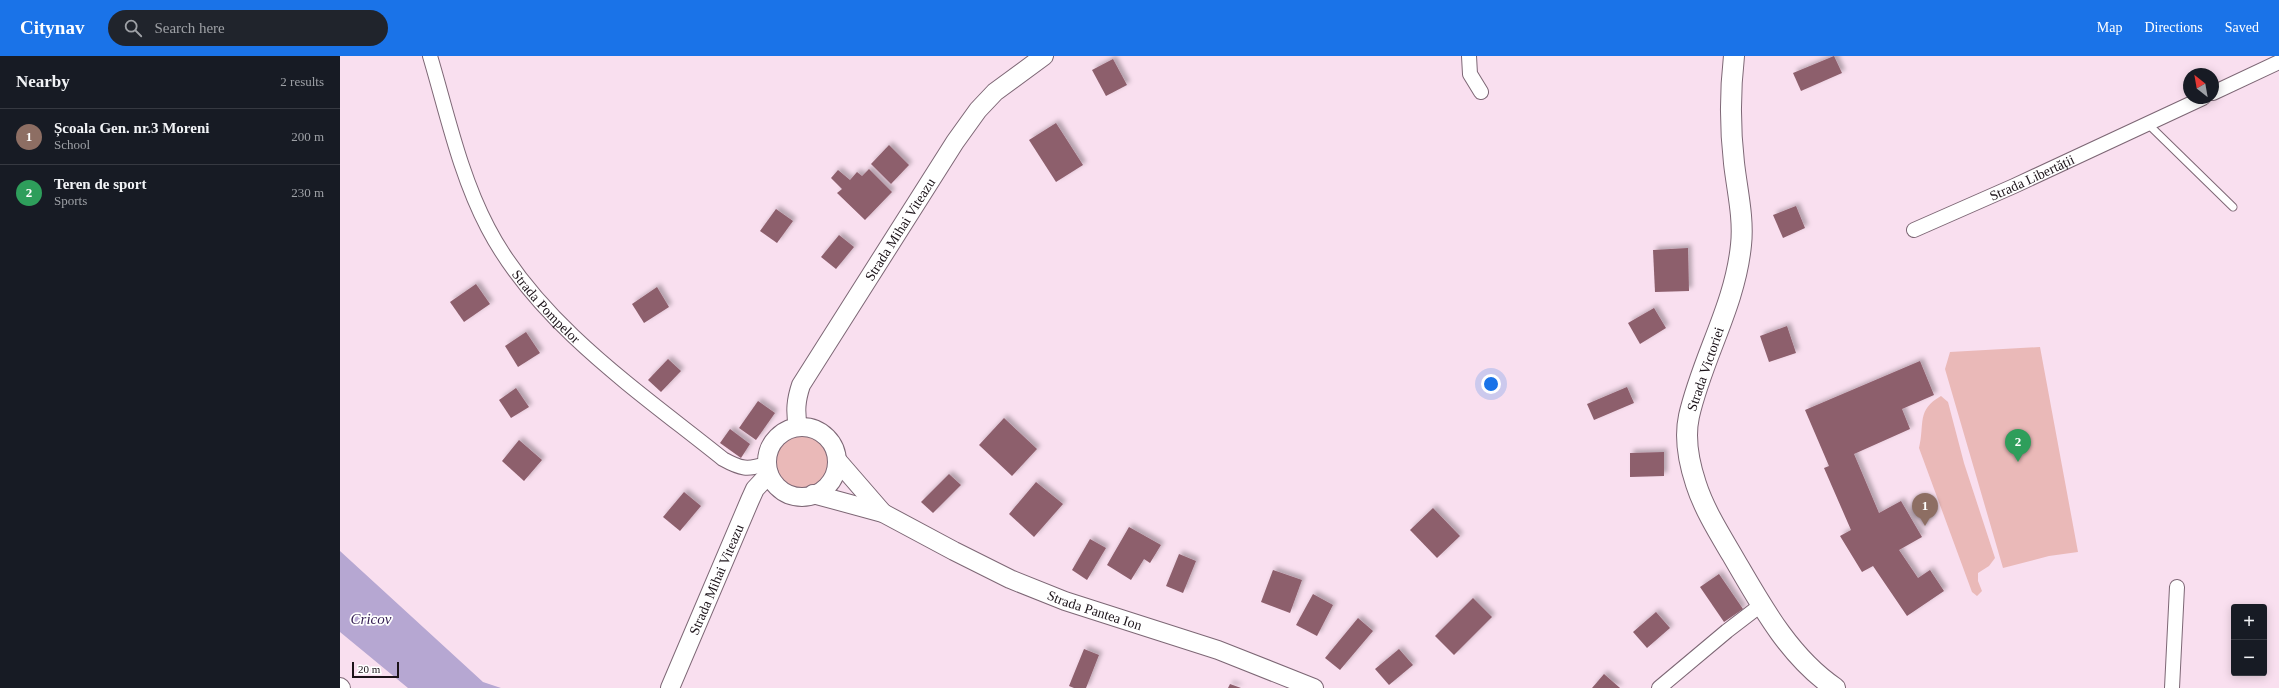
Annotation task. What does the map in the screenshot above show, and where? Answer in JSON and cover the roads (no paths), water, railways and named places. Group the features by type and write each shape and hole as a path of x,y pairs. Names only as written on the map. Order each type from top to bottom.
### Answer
{"main road":[{"name":"Strada Victoriei","path":"1734,56 1731,76 1732,127 1742,237 1739,268 1733,293 1688,418 1687,445 1697,486 1705,504 1761,605 1808,666 1835,688"}],"street":[{"name":"Strada Pompelor","path":"430,56 470,190 488,228 506,259 537,297 579,341 723,459 738,468 768,469"},
{"name":"Strada Mihai Viteazu","path":"798,427 795,414 796,400 801,385 955,142 978,110 996,92 1044,56"},
{"path":"1469,56 1470,74 1481,92"},
{"path":"2219,90 2279,62"},
{"name":"Strada Libertății","path":"1914,230 2014,186 2190,104"},
{"path":"798,427 809,428 820,432 831,444 837,460 831,481 823,489 814,494 803,497 792,495 778,487 768,469 772,444 779,435 798,427"},
{"name":"Strada Pantea Ion","path":"837,460 883,513"},
{"name":"Strada Mihai Viteazu","path":"670,688 750,500 768,469"},
{"name":"Strada Pantea Ion","path":"814,494 883,513 954,551 1010,578 1065,601 1218,650 1314,688"},
{"path":"2172,688 2176,587"},
{"path":"1659,688 1727,631 1761,605"}],"lane":[{"path":"2148,124 2234,207"}],"water":[{"name":"Cricov","path":"340,551 483,682 501,688 408,688 340,632"}],"place":[{"name":"Teren de sport","path":"2018,462"},
{"name":"Școala Gen. nr.3 Moreni","path":"1925,526"}]}
